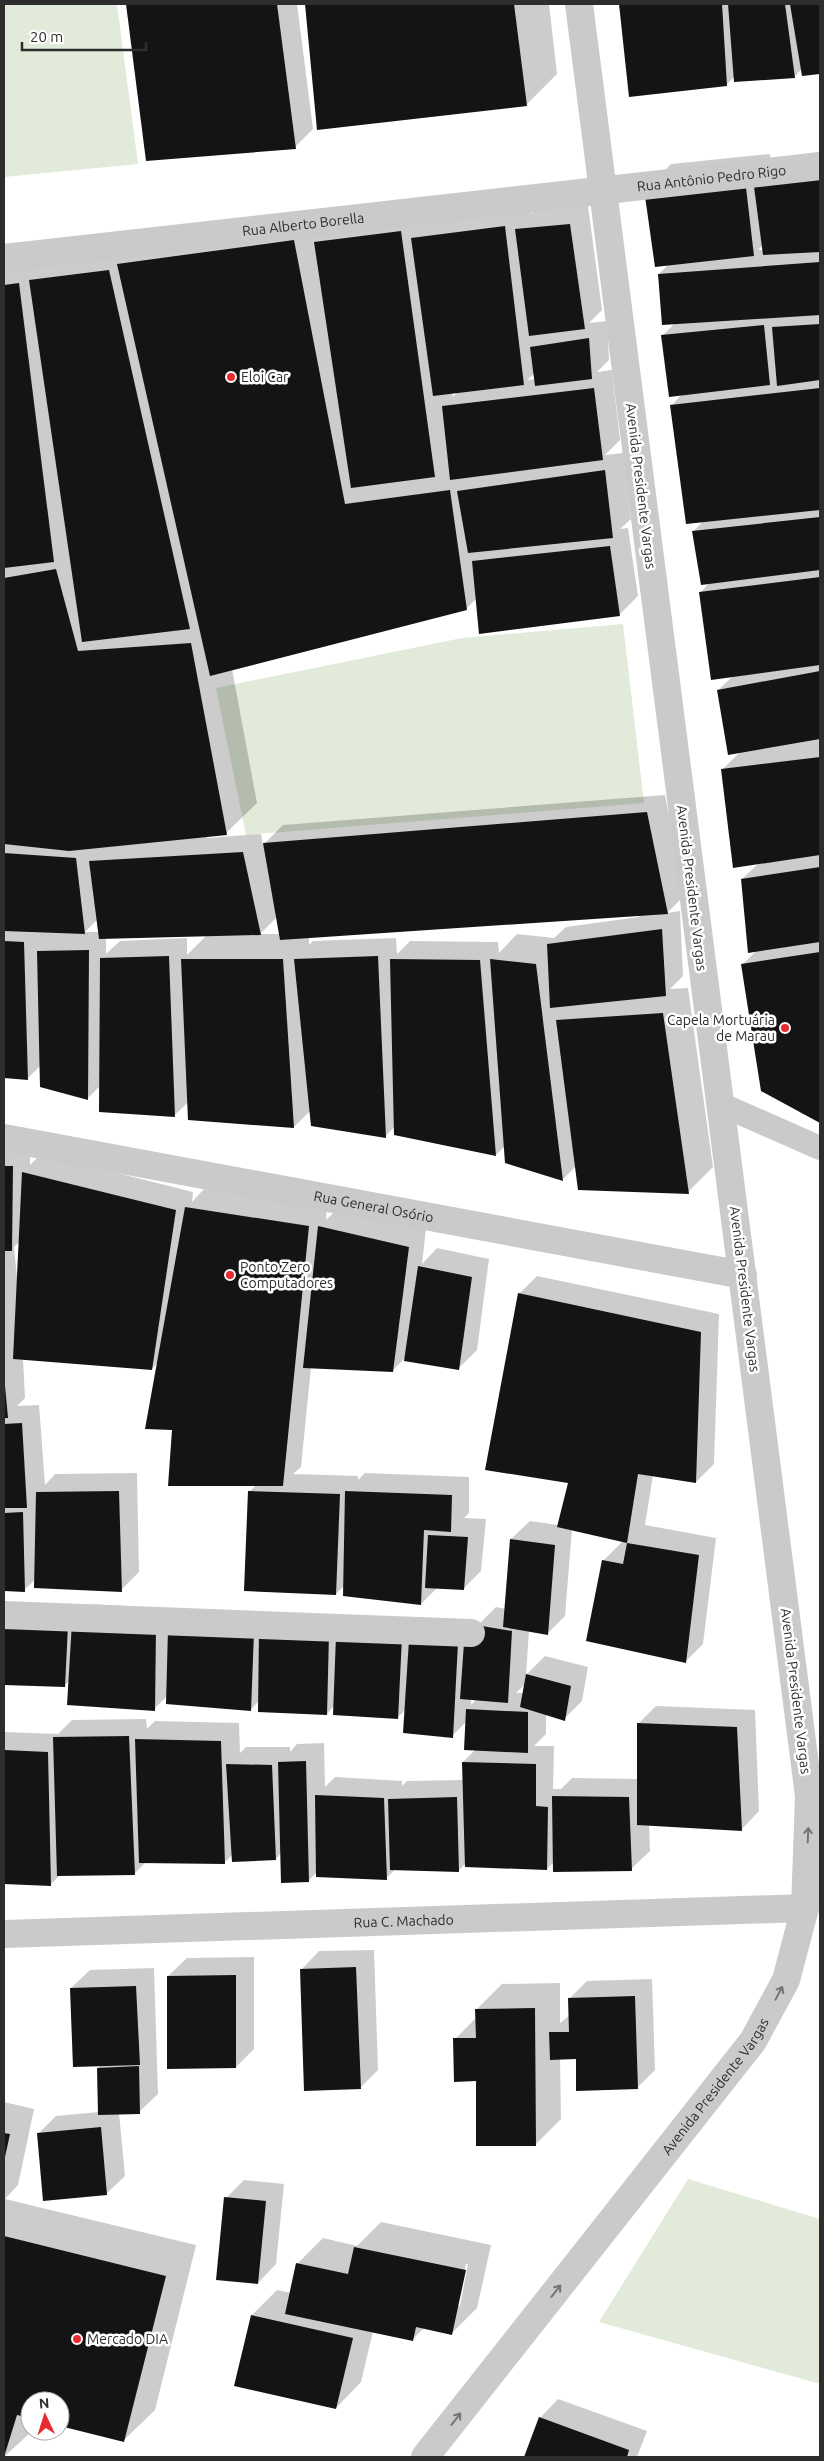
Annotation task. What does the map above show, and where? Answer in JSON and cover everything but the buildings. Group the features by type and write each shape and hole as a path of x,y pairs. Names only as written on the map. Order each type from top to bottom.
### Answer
{"street":[{"name":"Avenida Presidente Vargas","path":"426,2457 753,2042 786,1980 805,1908 809,1796 580,4"},
{"name":"Rua Antônio Pedro Rigo","path":"603,190 820,166"},
{"name":"Rua Alberto Borella","path":"4,258 603,190"},
{"name":"Rua General Osório","path":"4,1138 743,1275"},
{"path":"4,1616 472,1633"},
{"name":"Rua C. Machado","path":"4,1934 805,1908"}],"lane":[{"path":"720,1104 820,1148"}],"green space":[{"path":"4,4 117,4 138,164 4,177"},
{"path":"623,624 644,803 246,835 216,688 462,638"},
{"path":"688,2179 820,2219 820,2384 599,2322"}],"place":[{"name":"Eloi Car","path":"231,377"},
{"name":"Capela Mortuária de Marau","path":"785,1028"},
{"name":"Ponto Zero Computadores","path":"230,1275"},
{"name":"Mercado DIA","path":"77,2339"}]}
